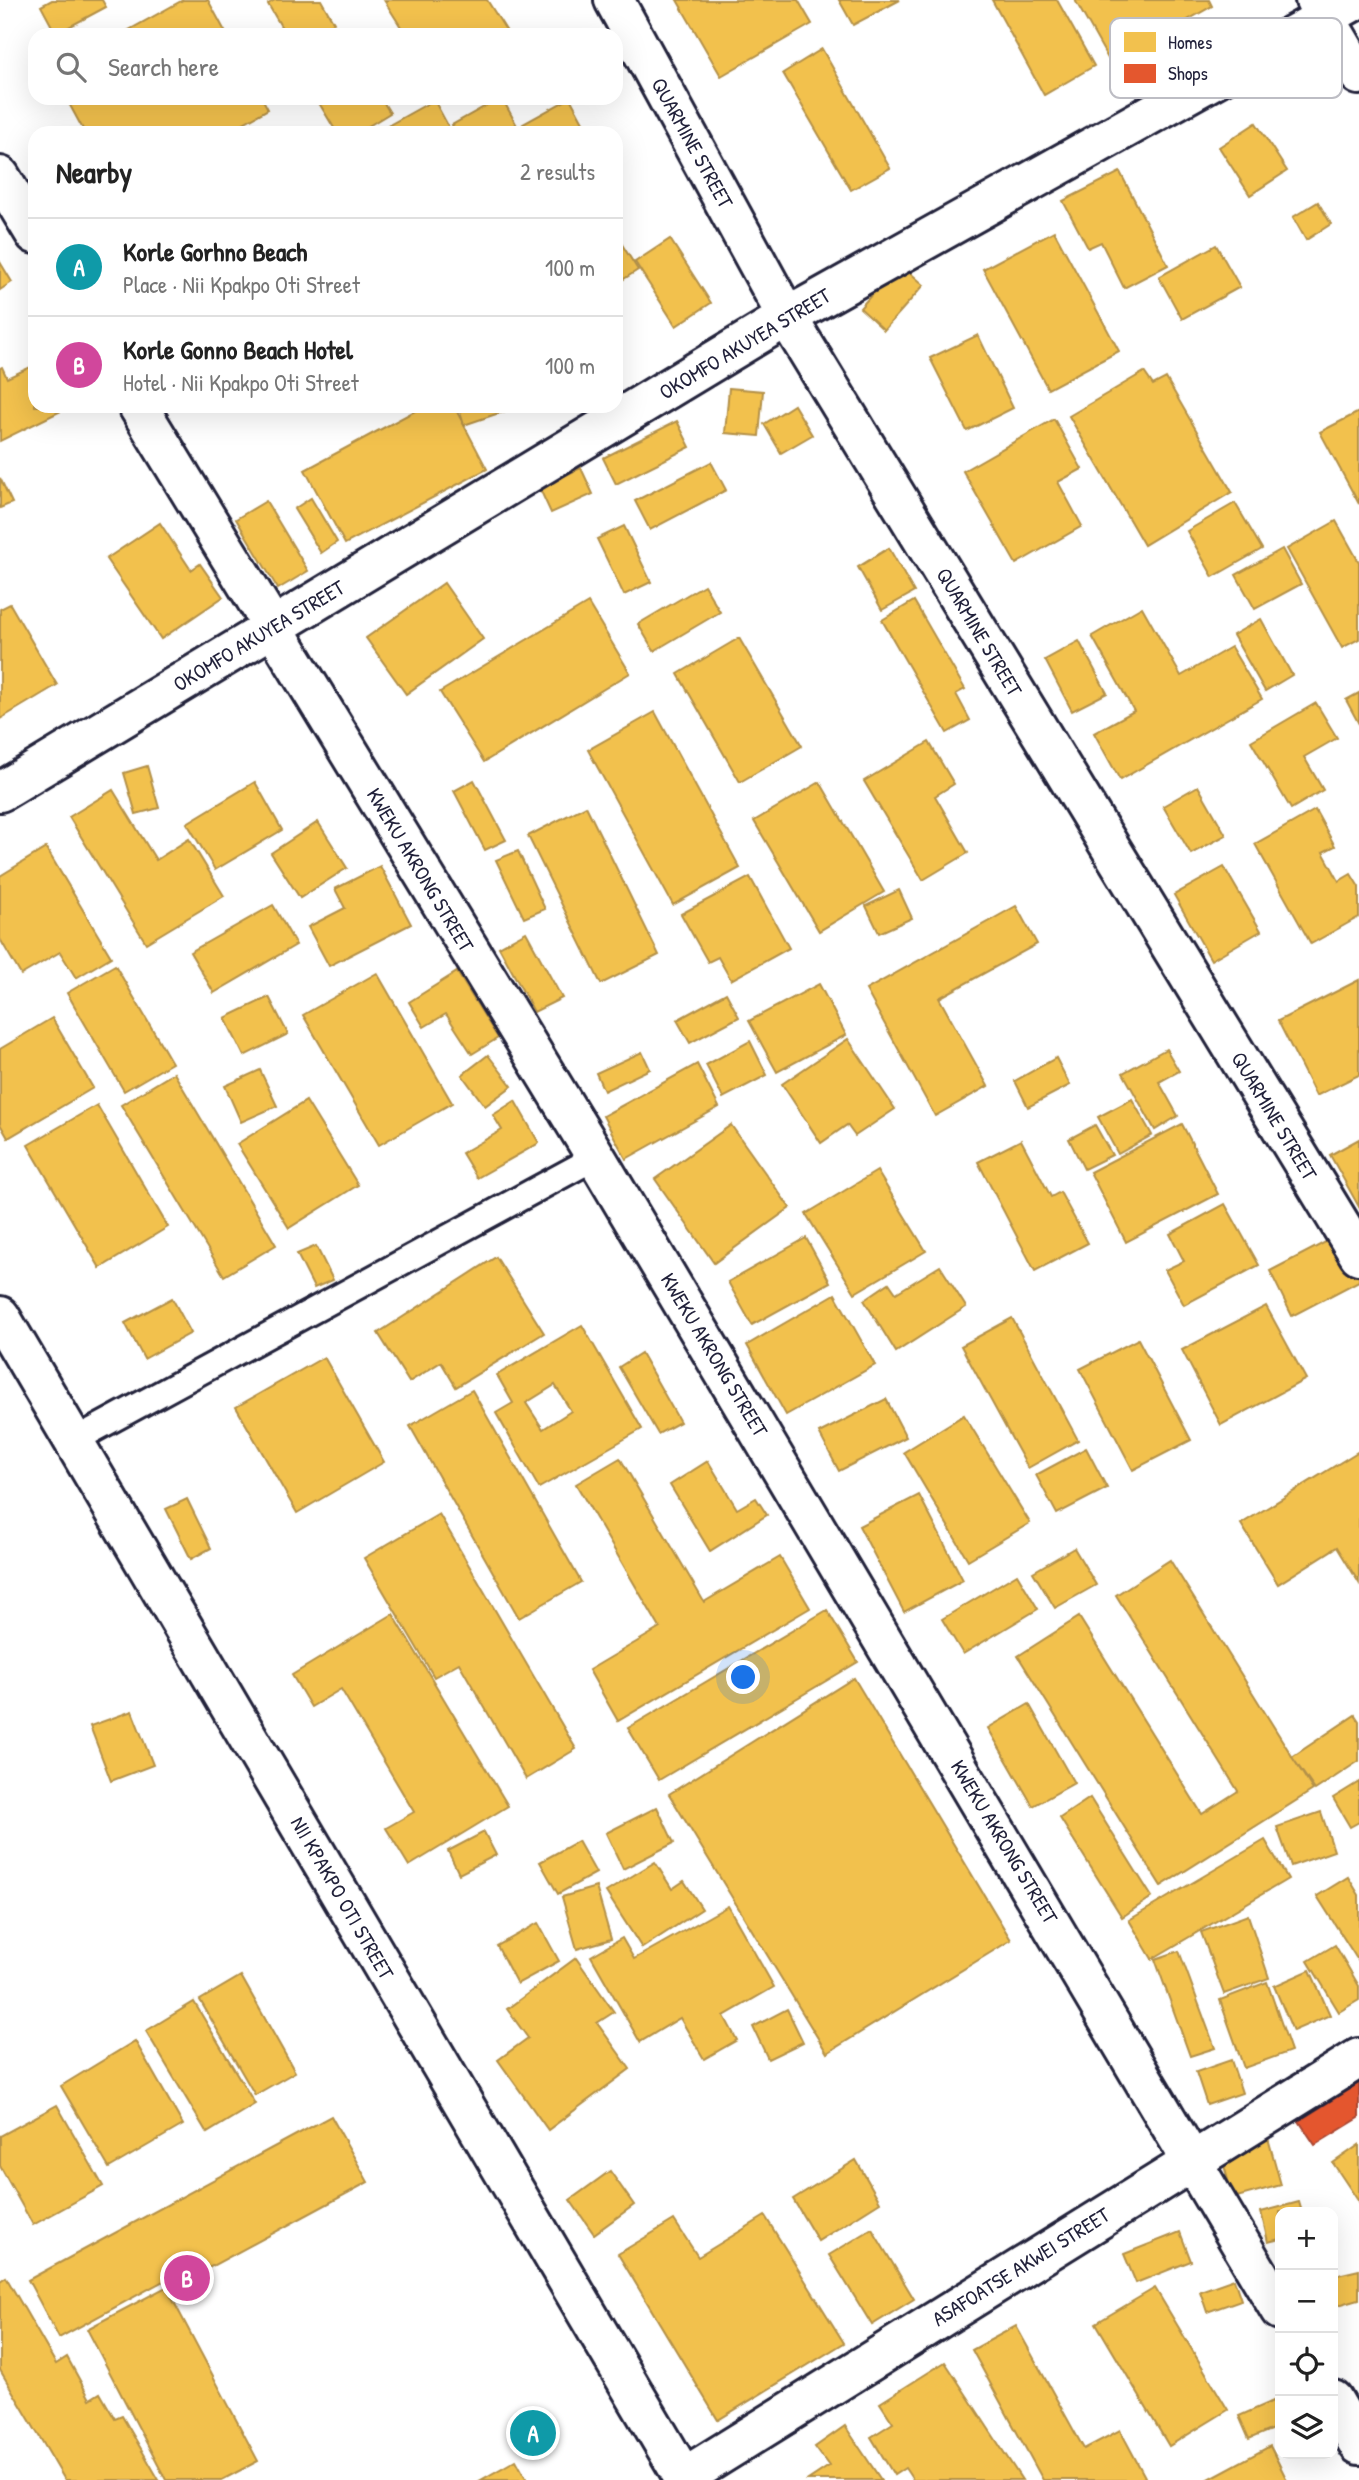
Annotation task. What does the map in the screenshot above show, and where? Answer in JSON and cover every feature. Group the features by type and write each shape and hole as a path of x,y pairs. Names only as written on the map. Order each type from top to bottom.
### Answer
{"street":[{"name":"QUARMINE STREET","path":"614,0 787,317 1359,1255"},
{"name":"OKOMFO AKUYEA STREET","path":"1311,18 1332,6"},
{"path":"1342,32 1359,75"},
{"name":"OKOMFO AKUYEA STREET","path":"0,792 787,317 1171,98"},
{"path":"0,176 28,222"},
{"name":"KWEKU AKRONG STREET","path":"142,413 596,1157 1193,2159 1275,2301"},
{"name":"NII KPAKPO OTI STREET","path":"0,1316 684,2479"},
{"name":"ASAFOATSE AKWEI STREET","path":"684,2479 1193,2159 1359,2058"},
{"path":"1338,2409 1359,2445"}],"lane":[{"path":"74,1441 596,1157"}],"building: Homes":[{"path":"52,0 102,0 106,7 67,28 53,28 41,6"},
{"path":"183,0 208,0 223,28 133,28"},
{"path":"275,0 321,0 334,23 325,28 282,28 268,4"},
{"path":"384,0 487,0 505,28 402,28"},
{"path":"677,0 798,0 812,24 721,76"},
{"path":"839,0 900,0 853,25"},
{"path":"992,0 1057,0 1094,66 1044,95"},
{"path":"1075,0 1209,0 1212,6 1191,18 1110,18 1110,62"},
{"path":"822,49 890,168 851,190 783,73"},
{"path":"70,105 266,105 268,109 238,126 81,126"},
{"path":"320,105 385,105 390,113 369,126 333,126"},
{"path":"425,105 437,105 448,126 388,126"},
{"path":"488,105 506,105 517,126 452,126"},
{"path":"557,105 574,105 585,126 524,126 523,124"},
{"path":"1256,123 1287,171 1250,195 1219,147"},
{"path":"1120,172 1168,265 1124,288 1101,242 1088,248 1063,201"},
{"path":"1318,202 1331,224 1306,240 1293,217"},
{"path":"1054,231 1119,351 1048,389 983,269"},
{"path":"670,239 711,303 676,326 635,262"},
{"path":"1216,245 1240,287 1182,319 1159,277"},
{"path":"623,246 638,270 623,280"},
{"path":"0,262 12,282 0,290"},
{"path":"899,263 924,285 884,330 860,308"},
{"path":"978,335 1013,408 967,431 930,358"},
{"path":"2,367 7,378 28,368 28,413 57,413 0,441 0,368"},
{"path":"1144,372 1153,385 1166,378 1232,492 1144,545 1069,416"},
{"path":"729,388 763,391 759,436 725,433"},
{"path":"794,405 812,435 781,453 764,424"},
{"path":"1359,412 1359,504 1320,432"},
{"path":"411,413 458,413 487,469 345,544 305,470"},
{"path":"460,413 499,413 464,425"},
{"path":"1054,419 1082,469 1058,482 1082,526 1016,564 963,471"},
{"path":"677,421 690,447 616,484 603,458"},
{"path":"711,462 726,490 650,530 635,501"},
{"path":"581,468 593,494 551,513 539,487"},
{"path":"0,478 12,503 0,508"},
{"path":"311,498 337,542 321,553 294,509"},
{"path":"266,501 308,571 278,589 236,519"},
{"path":"1235,503 1262,549 1213,577 1187,531"},
{"path":"1336,521 1359,562 1359,639 1342,648 1287,549"},
{"path":"160,523 191,570 200,564 223,597 161,639 106,559"},
{"path":"624,526 651,582 624,595 597,539"},
{"path":"889,548 914,592 882,610 858,567"},
{"path":"1282,549 1301,584 1255,609 1236,575"},
{"path":"444,583 483,639 406,694 366,638"},
{"path":"704,585 720,612 654,651 638,624"},
{"path":"914,601 965,689 956,694 970,720 947,733 882,620"},
{"path":"588,603 630,673 484,762 440,692"},
{"path":"10,604 57,685 0,719 0,609"},
{"path":"1142,607 1181,676 1231,647 1262,699 1120,780 1094,733 1134,711 1092,636"},
{"path":"1261,619 1292,675 1265,691 1233,635"},
{"path":"739,638 802,746 740,782 678,674"},
{"path":"1079,641 1107,693 1072,711 1045,660"},
{"path":"1359,693 1359,724 1346,700"},
{"path":"1316,703 1337,738 1304,757 1323,790 1291,809 1251,741"},
{"path":"655,712 740,868 673,905 588,750"},
{"path":"929,742 954,784 935,796 968,853 923,880 864,781"},
{"path":"147,766 159,808 136,814 124,773"},
{"path":"474,780 506,840 485,850 454,791"},
{"path":"255,782 282,830 215,870 187,823"},
{"path":"820,782 884,892 819,931 754,821"},
{"path":"1198,786 1226,835 1191,854 1163,806"},
{"path":"113,790 156,860 189,839 224,896 146,943 69,817"},
{"path":"586,806 659,955 601,984 528,836"},
{"path":"1315,810 1335,846 1323,852 1339,881 1351,874 1359,887 1359,917 1311,944 1255,844"},
{"path":"318,822 347,868 300,898 271,853"},
{"path":"46,848 111,957 76,978 60,952 21,975 0,939 0,876"},
{"path":"518,851 545,909 524,918 496,860"},
{"path":"380,866 411,924 329,966 308,927 345,908 335,889"},
{"path":"1224,867 1261,931 1211,960 1174,895"},
{"path":"750,877 789,948 731,980 718,957 708,962 681,914"},
{"path":"899,890 912,918 879,933 866,906"},
{"path":"273,905 296,945 214,993 190,952"},
{"path":"1016,906 1037,944 939,998 988,1086 935,1116 866,990"},
{"path":"526,932 562,998 534,1012 499,947"},
{"path":"115,965 172,1063 124,1091 67,993"},
{"path":"457,972 498,1038 472,1054 446,1014 424,1027 409,1002"},
{"path":"377,973 452,1103 379,1145 303,1015"},
{"path":"1359,980 1359,1075 1316,1096 1278,1021"},
{"path":"819,984 846,1035 777,1072 749,1021"},
{"path":"726,993 739,1017 690,1043 677,1020"},
{"path":"269,997 288,1034 244,1056 225,1018"},
{"path":"52,1018 93,1088 8,1138 0,1124 0,1049"},
{"path":"848,1039 895,1109 855,1136 847,1125 821,1143 782,1084"},
{"path":"750,1041 767,1075 723,1098 706,1065"},
{"path":"1166,1049 1179,1071 1159,1082 1178,1116 1155,1130 1123,1073"},
{"path":"642,1052 650,1069 604,1091 596,1073"},
{"path":"488,1055 512,1086 485,1106 462,1075"},
{"path":"1056,1058 1070,1085 1028,1107 1015,1081"},
{"path":"697,1064 719,1107 626,1159 603,1116"},
{"path":"260,1070 277,1106 241,1122 225,1086"},
{"path":"174,1073 276,1245 224,1276 121,1105"},
{"path":"1132,1099 1152,1135 1118,1154 1098,1117"},
{"path":"306,1101 358,1185 289,1228 237,1144"},
{"path":"515,1101 539,1143 477,1178 462,1153 502,1130 493,1115"},
{"path":"97,1105 168,1227 100,1268 28,1145"},
{"path":"1182,1124 1218,1194 1126,1242 1090,1172"},
{"path":"731,1125 790,1208 714,1263 655,1179"},
{"path":"1095,1125 1112,1155 1084,1169 1069,1139"},
{"path":"1359,1139 1359,1207 1330,1155"},
{"path":"1021,1140 1051,1197 1060,1192 1088,1243 1035,1271 978,1162"},
{"path":"877,1171 926,1251 855,1293 806,1214"},
{"path":"1225,1204 1259,1265 1184,1305 1165,1270 1184,1261 1170,1234"},
{"path":"1339,1235 1359,1273 1359,1281 1292,1316 1270,1271"},
{"path":"806,1238 830,1282 752,1325 728,1282"},
{"path":"316,1246 333,1280 314,1288 297,1254"},
{"path":"496,1257 544,1333 456,1387 441,1362 409,1382 378,1333"},
{"path":"940,1266 966,1307 896,1352 864,1300 889,1283 896,1293"},
{"path":"835,1294 875,1365 786,1415 747,1345"},
{"path":"172,1298 191,1333 144,1359 125,1323"},
{"path":"1266,1306 1306,1379 1221,1425 1182,1350"},
{"path":"1012,1318 1078,1440 1028,1468 961,1346"},
{"path":"582,1325 642,1429 539,1488 496,1413 513,1403 497,1375","holes":["555,1385 571,1411 543,1429 526,1403"]},
{"path":"1138,1339 1191,1440 1133,1470 1080,1369"},
{"path":"641,1353 680,1422 658,1434 619,1367"},
{"path":"324,1357 384,1462 297,1513 236,1407"},
{"path":"472,1390 581,1582 519,1618 410,1426"},
{"path":"886,1399 906,1437 839,1471 819,1433"},
{"path":"964,1415 1030,1523 968,1560 904,1452"},
{"path":"1086,1448 1107,1488 1057,1514 1036,1475"},
{"path":"1359,1451 1359,1583 1337,1547 1278,1584 1241,1524"},
{"path":"620,1458 704,1602 780,1557 810,1608 618,1721 589,1670 660,1628 576,1484"},
{"path":"708,1461 737,1509 756,1498 767,1515 710,1551 670,1485"},
{"path":"919,1495 963,1580 904,1612 859,1526"},
{"path":"187,1499 211,1548 191,1559 166,1509"},
{"path":"439,1514 576,1749 526,1779 459,1663 434,1677 364,1558"},
{"path":"1074,1548 1096,1585 1055,1608 1033,1572"},
{"path":"1170,1560 1313,1790 1161,1886 1018,1656 1079,1617 1202,1814 1238,1791 1116,1595"},
{"path":"1017,1574 1038,1609 963,1654 942,1619"},
{"path":"827,1610 858,1662 659,1780 628,1728"},
{"path":"393,1614 508,1806 409,1866 386,1828 414,1812 341,1689 311,1707 292,1675"},
{"path":"854,1678 1011,1940 827,2053 669,1794"},
{"path":"1029,1704 1074,1783 1033,1806 988,1728"},
{"path":"132,1711 153,1765 111,1781 90,1726"},
{"path":"1355,1715 1359,1721 1359,1761 1315,1790 1292,1757"},
{"path":"1359,1782 1359,1822 1350,1827 1333,1798"},
{"path":"1090,1798 1152,1897 1122,1917 1060,1818"},
{"path":"657,1807 674,1843 623,1869 606,1833"},
{"path":"1321,1812 1334,1851 1291,1866 1277,1827"},
{"path":"484,1832 496,1855 459,1874 448,1851"},
{"path":"1265,1840 1288,1879 1152,1959 1129,1920"},
{"path":"578,1841 596,1873 558,1894 540,1862"},
{"path":"655,1862 672,1889 684,1881 702,1909 642,1948 606,1892"},
{"path":"1348,1877 1359,1895 1359,1962 1317,1896"},
{"path":"596,1887 611,1939 577,1949 562,1897"},
{"path":"728,1906 774,1987 724,2016 737,2040 704,2059 680,2018 640,2042 591,1956 622,1938 634,1959"},
{"path":"1248,1915 1269,1978 1224,1994 1201,1932"},
{"path":"538,1923 559,1961 517,1984 497,1946"},
{"path":"1335,1945 1359,1986 1359,2000 1339,2012 1308,1961"},
{"path":"1179,1951 1215,2048 1190,2056 1155,1959"},
{"path":"576,1958 614,2012 597,2023 630,2069 548,2130 498,2060 528,2038 507,2009"},
{"path":"1310,1970 1330,2015 1293,2031 1274,1986"},
{"path":"241,1976 295,2072 255,2095 200,2000"},
{"path":"1267,1982 1291,2051 1244,2068 1220,2000"},
{"path":"194,2002 255,2104 207,2133 146,2031"},
{"path":"787,2009 803,2042 768,2059 753,2027"},
{"path":"135,2041 183,2125 109,2168 61,2086"},
{"path":"1231,2060 1242,2093 1207,2105 1196,2072"},
{"path":"57,2105 103,2186 33,2225 0,2166 0,2136"},
{"path":"331,2116 368,2182 192,2277 187,2268 59,2338 28,2280"},
{"path":"1268,2138 1281,2185 1233,2198 1220,2151"},
{"path":"1359,2145 1359,2202 1333,2163"},
{"path":"856,2160 880,2202 818,2241 793,2199"},
{"path":"610,2171 634,2205 594,2234 570,2200"},
{"path":"1299,2202 1300,2207 1280,2207"},
{"path":"1275,2208 1275,2240 1268,2242 1261,2212"},
{"path":"765,2216 844,2343 718,2420 618,2254 674,2220 698,2257"},
{"path":"872,2229 914,2299 872,2325 829,2255"},
{"path":"1180,2232 1191,2261 1136,2283 1124,2254"},
{"path":"1359,2270 1359,2299 1338,2305 1338,2275"},
{"path":"6,2277 56,2364 67,2357 90,2399 100,2393 115,2419 122,2416 159,2480 65,2480 0,2370 0,2281"},
{"path":"1234,2279 1241,2300 1207,2312 1200,2291"},
{"path":"166,2287 258,2461 222,2480 166,2480 87,2329"},
{"path":"1155,2288 1228,2410 1169,2446 1096,2323"},
{"path":"1016,2326 1084,2449 1120,2430 1145,2477 1140,2480 1043,2480 972,2350"},
{"path":"945,2362 1022,2480 913,2480 905,2468 894,2475 871,2437 893,2423 880,2403"},
{"path":"1275,2400 1275,2428 1249,2439 1239,2416"},
{"path":"845,2426 881,2480 808,2480 829,2466 815,2447"},
{"path":"1270,2446 1287,2480 1207,2480"},
{"path":"516,2460 527,2480 481,2480"}],"building: Shops":[{"path":"1359,2083 1359,2118 1315,2145 1299,2121"}],"place":[{"name":"Korle Gonno Beach Hotel","path":"187,2278"},
{"name":"Korle Gorhno Beach","path":"533,2433"}]}
